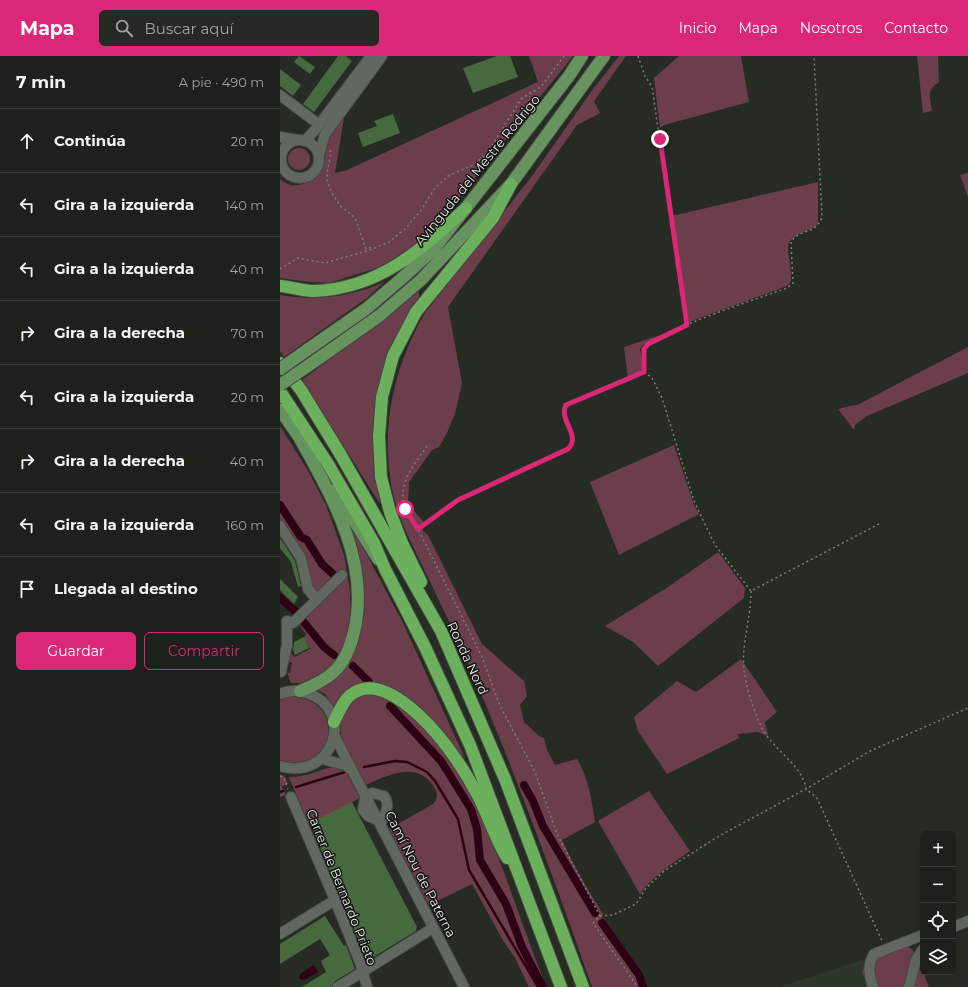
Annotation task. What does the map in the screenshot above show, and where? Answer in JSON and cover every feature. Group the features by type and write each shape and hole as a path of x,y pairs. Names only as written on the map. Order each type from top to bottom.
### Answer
{"highway":[{"path":"441,631 427,594 402,543 390,512 381,477 379,436 382,397 393,356 416,312 493,218 511,184"},
{"path":"280,286 313,291 354,285 386,272 429,240 466,208"},
{"name":"Ronda Nord","path":"280,363 301,390 339,452 441,631 505,779 583,987"},
{"path":"280,391 343,490 374,543 385,569 425,647 470,745 561,987"},
{"path":"334,722 344,703 353,693 368,688 388,692 410,708 432,728 454,755 477,795 500,847 522,880"}],"main road":[{"name":"Avinguda del Mestre Rodrigo","path":"280,369 366,309 433,250 569,76 582,56"},
{"path":"280,385 379,316 421,280 511,184 604,56"},
{"path":"280,410 328,477 369,547 385,569"},
{"path":"298,435 335,506 350,546 356,574 359,600 357,620 350,650 340,668 320,683 300,691"}],"street":[{"path":"367,58 315,130 302,140 288,144 284,149 281,163 290,176 302,178 309,176 317,167 325,134 382,56"},
{"path":"280,95 313,120"},
{"path":"280,137 302,140 314,146 319,155"},
{"path":"280,526 301,558 308,589 317,600"},
{"path":"283,618 293,623 342,575"},
{"path":"280,672 287,645 283,618"},
{"path":"280,694 291,691 300,691 316,696 327,707 334,722 334,736 330,748 322,759 307,768 298,769 280,766"},
{"name":"Camí Nou de Paterna","path":"334,736 367,796 464,987"},
{"path":"322,759 345,765 355,773"},
{"path":"367,796 376,793 386,799 388,807 380,822"},
{"name":"Carrer de Bernardo Prieto","path":"292,797 335,900 363,972 367,987"},
{"path":"280,934 335,900"},
{"path":"956,926 968,921"},
{"path":"338,987 433,928"},
{"path":"873,987 868,972 870,961 874,954 920,937"},
{"path":"902,943 910,945 920,951"},
{"path":"909,987 912,971 920,954"}],"path":[{"path":"280,269 298,258 325,262 371,250 389,242 405,229 422,209 435,188 448,176 473,165 486,155 521,99 541,86 564,56"},
{"path":"638,56 645,76 652,88 687,325"},
{"path":"644,372 644,349 648,344 687,325 787,288 793,283 790,242 794,237 815,229 822,217 814,56"},
{"path":"328,145 331,154 327,180 331,191 335,200 355,218 366,249 372,247 371,250"},
{"path":"418,529 458,500 568,449 572,446 573,440 564,414 566,405 644,372"},
{"path":"644,372 652,378 662,398 694,501 715,545 751,591 751,608 744,648 745,677 756,716 770,740 797,770 805,783 806,790 817,798 877,933 888,948"},
{"path":"427,446 406,476 404,484 405,509 418,529 482,657 500,706 535,772 557,834 600,916"},
{"path":"751,591 879,524"},
{"path":"636,987 636,983 593,923 600,916 613,915 636,904 646,888 664,871 719,836 806,790 870,751 968,708"},
{"path":"280,776 284,778 292,797"}],"shaded area":[{"path":"529,56 573,56 443,218 415,244 383,266 329,283 280,278 280,179 285,183 297,185 311,181 317,176 322,166 328,139 345,112 335,173 347,170 538,82"},
{"path":"619,56 626,56 594,101 600,113 577,125 448,307 462,383 455,414 446,435 439,447 432,450 409,482 408,504 423,521 423,531 428,535 482,644 524,681 527,696 520,705 524,722 539,736 544,738 547,750 555,765 577,759 584,773 591,798 595,822 562,840 577,871 603,914 601,921 642,977 644,987 592,987 548,865 485,703 462,650 402,523 391,483 388,461 388,439 389,417 398,374 425,313 532,176 593,89"},
{"path":"679,56 741,56 749,102 664,125 660,128 654,78"},
{"path":"917,56 938,56 939,82 932,88 930,95 932,111 923,113"},
{"path":"299,148 307,151 310,159 307,167 299,170 291,167 288,159 291,151"},
{"path":"968,173 968,197 960,175"},
{"path":"818,182 818,222 816,227 803,232 790,241 788,252 791,269 791,281 787,286 689,322 672,216"},
{"path":"384,282 367,298 284,357 280,351 280,295 307,298 333,296 359,291"},
{"path":"419,291 419,296 393,345 375,462 380,504 302,380"},
{"path":"660,335 643,345 640,349 643,365 641,371 628,378 624,347"},
{"path":"968,347 968,373 867,416 855,425 854,430 838,409 859,404"},
{"path":"280,426 307,469 326,505 344,555 350,591 351,623 343,654 326,676 307,683 291,683 287,672 290,673 292,663 289,661 290,651 294,657 310,649 304,638 306,634 298,623 319,592 314,593 280,529"},
{"path":"674,445 694,505 699,514 619,555 590,482"},
{"path":"345,514 402,621 464,756 461,758 403,696 390,688 379,684 366,683 335,708 325,694 317,690 333,680 360,622"},
{"path":"719,553 745,588 744,598 658,666 633,642 605,626 668,587"},
{"path":"741,659 777,712 765,722 768,736 758,732 738,734 739,738 667,774 638,731 634,717 677,681 696,692"},
{"path":"371,694 401,708 428,730 450,760 470,794 487,830 546,987 529,987 515,958 504,942 472,884 429,905 389,829 433,804 437,796 434,787 427,779 419,774 411,772 393,774 366,785 341,740 340,720 343,710 357,696"},
{"path":"293,696 311,701 322,711 328,723 328,737 323,749 313,758 298,762 280,760 280,699"},
{"path":"334,767 345,770 360,798 309,825 289,777 307,775"},
{"path":"280,774 285,777 288,784 282,786 286,795 280,797"},
{"path":"649,791 690,851 657,876 640,894 598,821"},
{"path":"907,946 913,950 915,955 910,963 904,987 870,987 867,978 864,977 862,971 865,968 865,959"},
{"path":"865,959 865,968 870,987 780,987"},
{"path":"314,965 318,972 304,980 299,979 300,974"},
{"path":"920,968 920,975 925,975 929,987 914,987"}],"building":[{"path":"299,56 315,67 310,74 294,62"},
{"path":"338,56 346,56 352,61 314,112 303,104"},
{"path":"497,56 510,56 518,77 473,93 463,68"},
{"path":"280,69 301,85 293,96 280,86"},
{"path":"393,114 400,133 363,147 358,133 377,126 374,121"},
{"path":"280,538 295,561 301,586 298,587 291,562 280,548"},
{"path":"280,579 298,597 294,604 280,590"},
{"path":"304,637 309,648 295,655 293,650 294,642"},
{"path":"352,802 417,927 416,931 370,959 366,958 310,823"},
{"path":"325,916 344,946 346,945 355,969 335,981 332,987 302,987 326,972 321,961 330,955 320,939 280,964 280,944"}],"waterway":[{"path":"280,505 301,537 307,540 322,564 334,575"},
{"path":"280,598 296,612"},
{"path":"302,620 324,647 334,655"},
{"path":"353,666 369,682"},
{"path":"390,706 441,761 471,809 477,829 480,860 506,904 522,947 543,987"},
{"path":"364,767 395,761 407,762 427,772 435,781 458,819 469,870 538,987"},
{"path":"296,787 345,772"},
{"path":"524,785 533,801 543,826 595,913"},
{"path":"602,923 639,975 643,987"}],"route":[{"path":"405,509 418,529 458,500 568,449 572,446 573,440 564,414 566,405 620,384 644,372 644,349 648,344 676,329 687,325 660,139"}]}
